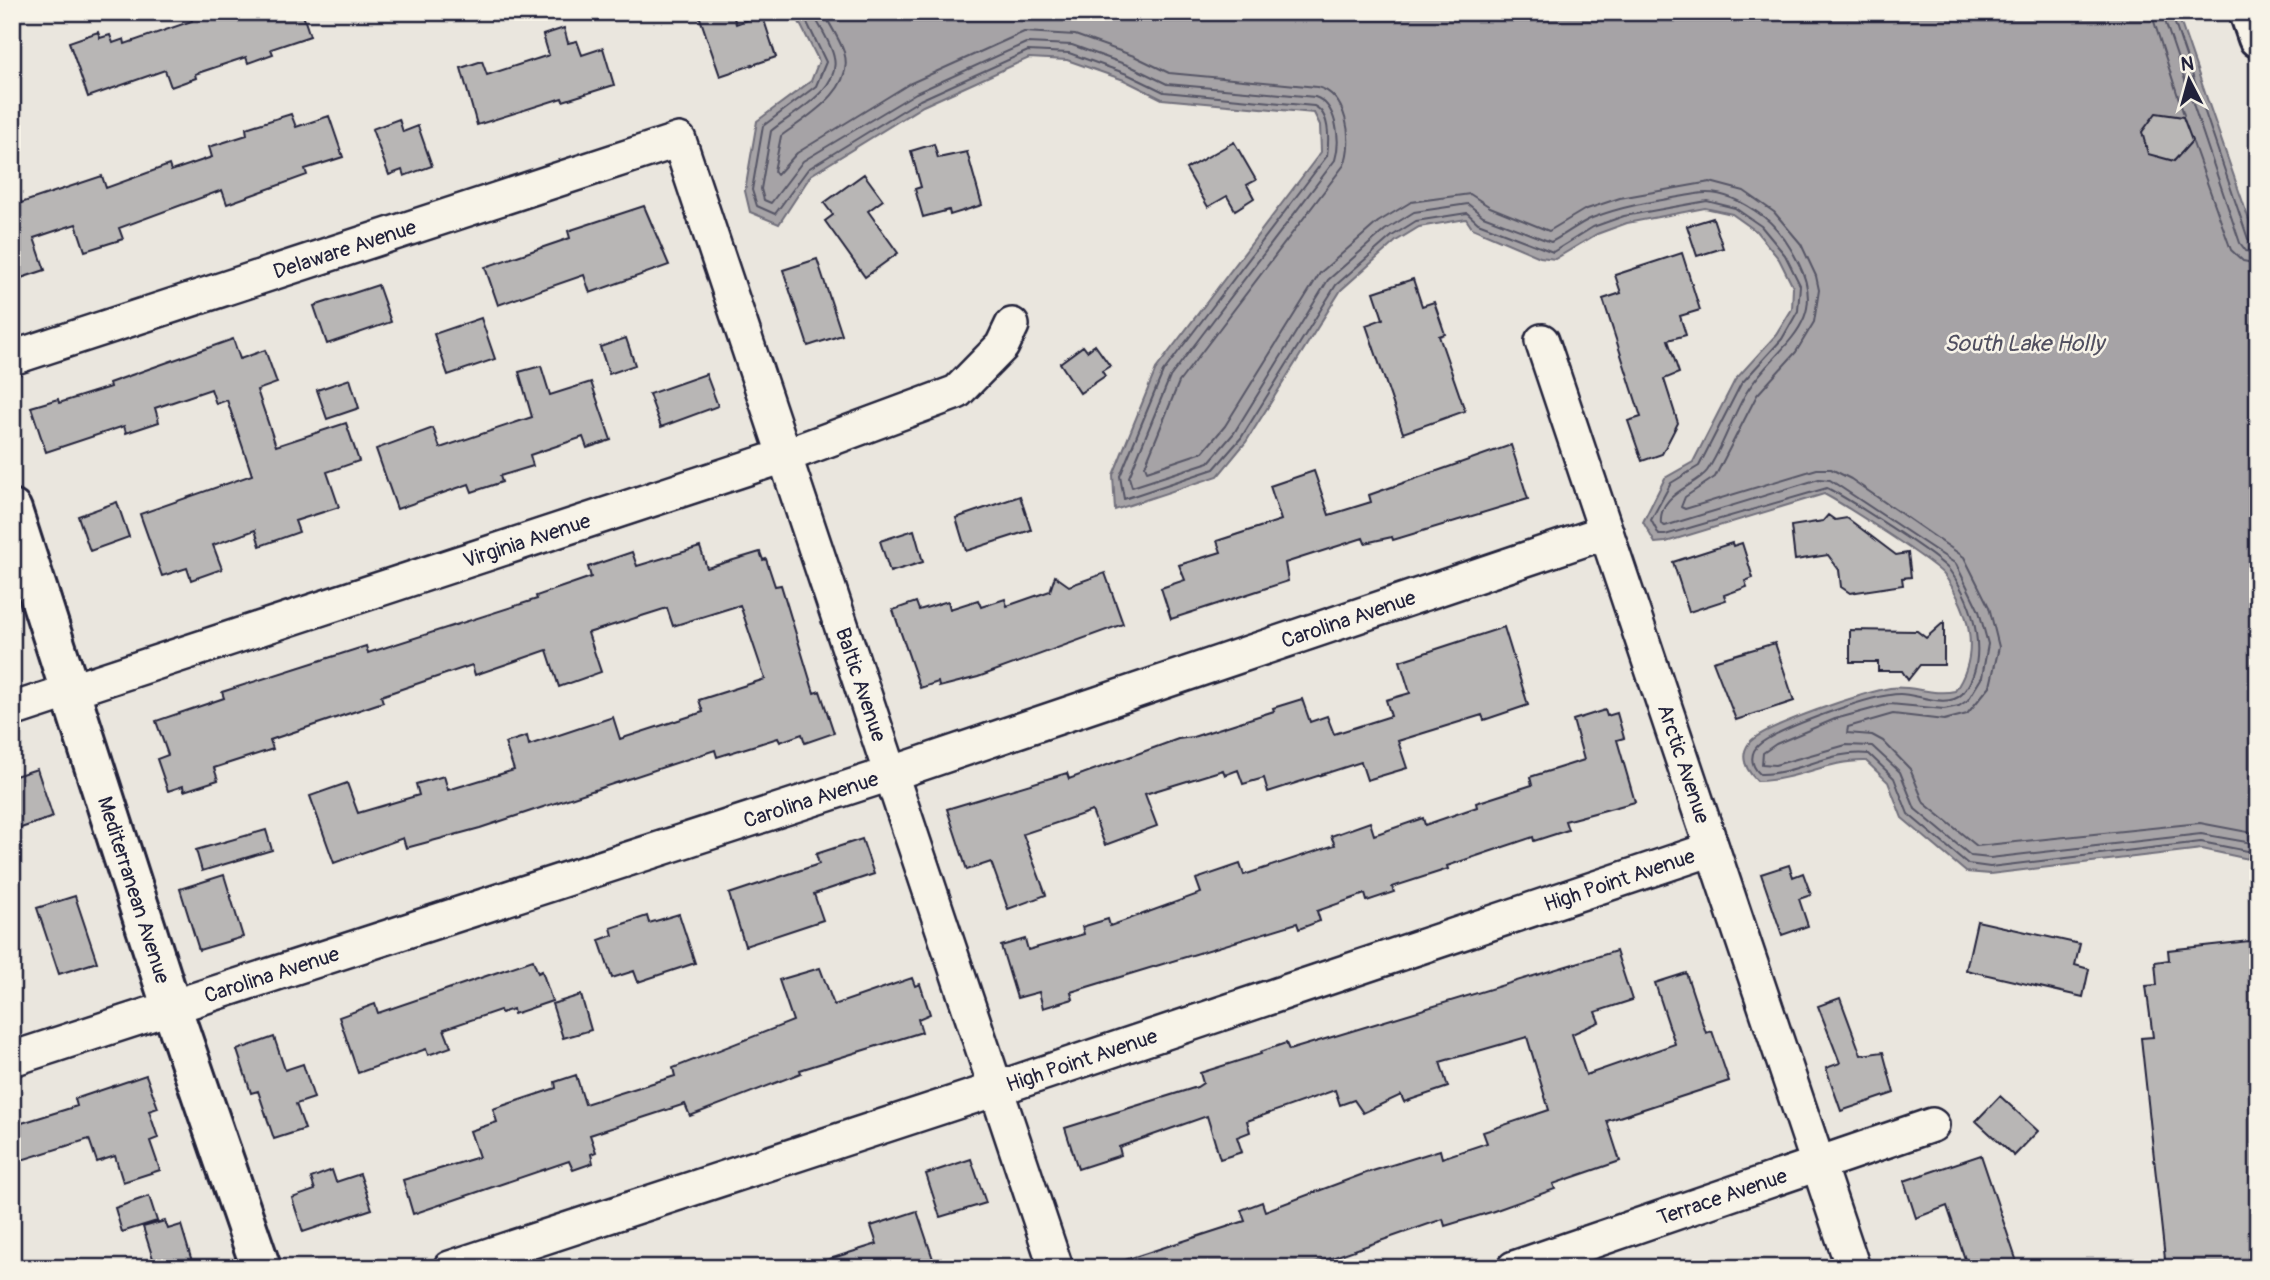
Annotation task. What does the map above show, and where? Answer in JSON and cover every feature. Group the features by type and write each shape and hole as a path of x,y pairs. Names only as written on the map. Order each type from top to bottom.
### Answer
{"main road":[{"path":"2249,12 2258,38"},
{"name":"Mediterranean Avenue","path":"12,510 171,1006 261,1268"}],"street":[{"name":"Delaware Avenue","path":"12,358 679,140"},
{"name":"Baltic Avenue","path":"679,140 787,455 1056,1268"},
{"name":"Virginia Avenue","path":"12,710 787,455 957,392 1002,346 1012,325"},
{"name":"Arctic Avenue","path":"1542,341 1853,1268"},
{"name":"Carolina Avenue","path":"12,1059 893,773 1606,531"},
{"name":"High Point Avenue","path":"450,1268 996,1090 1712,849"},
{"name":"Terrace Avenue","path":"1514,1268 1932,1125"}],"water":[{"name":"South Lake Holly","path":"794,12 2177,12 2258,246 2258,861 2202,849 1990,874 1966,872 1902,818 1888,782 1866,761 1838,764 1771,780 1757,781 1753,777 1744,759 1749,743 1758,736 1816,710 1890,688 1955,691 1963,677 1970,648 1966,618 1945,576 1907,547 1824,494 1666,542 1655,543 1643,522 1665,478 1693,462 1735,380 1776,335 1792,309 1793,287 1779,259 1756,231 1732,214 1705,208 1627,223 1597,234 1555,259 1540,257 1472,228 1466,219 1419,227 1396,241 1341,290 1246,442 1218,476 1115,510 1113,475 1156,369 1321,152 1320,125 1314,113 1162,99 1124,80 1067,60 1029,58 923,106 811,175 779,224 750,212 745,191 757,121 811,81 819,61"}],"building":[{"path":"189,12 302,12 310,36 271,49 273,54 248,63 246,57 195,74 196,78 171,87 165,70 88,97 69,42 98,32 100,38 110,35 113,43 124,39 125,44 192,21"},
{"path":"698,12 732,12 736,24 762,14 776,57 720,76"},
{"path":"564,28 568,43 577,41 582,55 603,48 614,85 477,125 461,68 482,61 487,75 549,55 543,35"},
{"path":"2156,113 2183,117 2192,141 2174,161 2148,154 2142,132"},
{"path":"291,114 296,127 329,116 343,157 305,169 307,175 227,204 222,190 119,228 123,239 85,251 76,224 34,238 45,270 12,281 12,188 16,187 21,203 102,176 106,188 169,165 171,171 212,157 209,147 247,135 246,128"},
{"path":"399,119 403,132 418,126 432,166 404,176 402,170 389,175 372,129"},
{"path":"1234,142 1256,180 1247,185 1254,198 1235,210 1227,196 1208,207 1186,169"},
{"path":"934,144 938,158 967,152 982,205 950,215 949,210 923,217 915,189 921,187 911,151"},
{"path":"864,174 883,200 868,211 898,253 865,277 825,221 833,215 824,203"},
{"path":"644,206 669,265 590,293 584,275 498,305 485,267 570,238 568,231"},
{"path":"1713,218 1723,248 1697,256 1687,226"},
{"path":"1682,253 1700,310 1680,316 1686,335 1668,340 1679,373 1664,379 1678,423 1662,454 1642,461 1628,421 1641,417 1603,299 1621,293 1615,275"},
{"path":"817,259 842,335 808,346 783,270"},
{"path":"1413,279 1422,306 1434,302 1445,334 1439,336 1465,411 1403,433 1366,325 1383,319 1374,292"},
{"path":"378,285 391,322 327,344 314,306"},
{"path":"481,318 495,359 448,375 434,334"},
{"path":"626,338 635,365 609,374 600,347"},
{"path":"233,339 240,359 265,350 277,383 257,390 276,446 346,423 359,461 327,472 339,507 295,521 299,532 260,546 255,530 213,545 222,569 191,580 187,568 162,576 140,514 252,475 227,400 216,404 211,389 155,408 159,422 126,433 124,426 46,452 31,407 58,399 59,403 110,387 109,383"},
{"path":"1095,345 1110,366 1102,371 1105,376 1080,393 1060,363 1083,346 1087,351"},
{"path":"541,366 550,395 591,382 611,440 587,448 583,437 530,455 533,466 500,476 502,482 472,492 469,484 397,509 376,449 433,428 440,448 532,417 519,372"},
{"path":"706,374 718,406 661,427 649,394"},
{"path":"350,379 359,408 327,419 317,390"},
{"path":"1511,445 1528,499 1393,540 1392,537 1365,543 1363,538 1285,563 1288,581 1171,619 1161,588 1185,580 1179,565 1221,552 1217,541 1281,520 1270,486 1314,471 1329,515 1371,502 1369,495"},
{"path":"1020,496 1031,530 966,551 956,518"},
{"path":"117,502 129,537 90,551 78,516"},
{"path":"1828,515 1835,520 1847,518 1896,555 1908,553 1911,577 1902,578 1903,585 1850,593 1841,587 1839,570 1828,555 1795,560 1791,526 1823,521"},
{"path":"914,530 923,562 890,572 880,541"},
{"path":"1732,543 1733,546 1742,543 1753,578 1745,581 1747,587 1724,595 1726,600 1689,612 1673,562"},
{"path":"700,547 707,568 760,552 763,560 766,559 775,586 781,585 814,693 820,691 834,733 805,743 802,734 780,742 778,738 717,757 715,750 480,828 406,848 403,838 334,863 310,796 347,783 358,813 419,795 416,784 444,776 448,790 514,770 505,743 527,736 529,745 613,717 620,739 703,712 699,700 765,679 740,605 673,626 667,608 588,633 601,672 559,687 547,650 475,675 472,665 381,696 383,702 270,740 273,749 214,768 218,780 184,791 183,786 168,791 157,759 168,755 156,721 224,698 222,692 325,659 366,646 368,653 537,599 536,596 591,577 588,567 632,552 637,566"},
{"path":"1105,573 1123,624 978,677 939,687 938,682 920,688 893,610 916,602 919,610 948,601 950,609 978,600 981,607 1005,599 1007,606 1050,591 1055,576 1069,586"},
{"path":"1944,622 1944,665 1920,665 1908,680 1902,671 1878,671 1878,662 1850,662 1850,630 1917,631 1926,638"},
{"path":"1504,627 1528,705 1484,720 1482,715 1398,741 1407,768 1367,780 1361,762 1268,792 1264,778 1243,784 1238,770 1225,775 1223,770 1145,794 1157,826 1105,845 1092,811 1023,834 1046,895 1008,909 991,862 967,870 947,809 1067,773 1069,779 1178,739 1193,737 1274,711 1273,708 1302,699 1310,722 1327,716 1334,734 1391,716 1386,700 1410,693 1400,661"},
{"path":"1775,643 1794,701 1736,720 1713,661"},
{"path":"1605,710 1607,716 1617,713 1624,738 1617,740 1635,802 1565,821 1568,830 1534,841 1533,837 1447,866 1448,869 1392,887 1394,892 1367,901 1365,894 1317,911 1320,921 1299,929 1297,923 1071,992 1073,999 1043,1008 1039,992 1017,998 1001,946 1025,939 1028,950 1084,934 1082,927 1108,919 1110,926 1201,893 1196,879 1240,864 1244,875 1335,845 1331,836 1370,822 1374,835 1423,818 1425,825 1477,807 1476,803 1532,785 1530,777 1584,760 1573,720"},
{"path":"37,769 53,817 12,831 12,777"},
{"path":"266,830 272,850 202,871 196,850"},
{"path":"862,839 874,874 814,894 823,920 745,946 729,894 819,864 816,854"},
{"path":"1789,865 1793,877 1803,873 1811,895 1799,899 1808,926 1782,935 1761,874"},
{"path":"224,875 243,937 199,950 180,889"},
{"path":"75,896 97,962 59,974 37,908"},
{"path":"679,914 695,963 638,982 634,971 612,978 599,940 613,935 611,928 647,916 649,923"},
{"path":"1977,921 2080,944 2075,965 2089,969 2083,997 1966,970"},
{"path":"2258,940 2258,1268 2166,1268 2141,1038 2153,1037 2146,986 2157,985 2155,962 2169,960 2168,950"},
{"path":"1616,951 1632,1000 1595,1012 1599,1022 1572,1034 1586,1075 1675,1044 1655,983 1686,973 1706,1033 1712,1031 1729,1081 1607,1121 1620,1161 1553,1184 1555,1189 1491,1212 1445,1226 1443,1219 1303,1268 1117,1268 1116,1263 1245,1221 1241,1210 1262,1202 1265,1211 1366,1173 1440,1150 1442,1158 1487,1143 1483,1132 1549,1110 1527,1037 1440,1062 1448,1087 1404,1102 1401,1095 1363,1113 1354,1100 1340,1105 1335,1090 1247,1121 1250,1132 1237,1137 1242,1152 1220,1159 1207,1116 1119,1147 1121,1155 1078,1169 1065,1128 1197,1087 1203,1083 1200,1073 1261,1054 1260,1052 1286,1043 1289,1050"},
{"path":"533,960 538,973 542,971 552,1001 514,1014 513,1009 501,1013 500,1010 444,1029 451,1047 428,1055 426,1049 358,1073 339,1017 375,1004 378,1013"},
{"path":"820,968 834,1005 912,978 915,986 920,984 930,1014 918,1019 922,1032 800,1070 801,1073 690,1116 685,1104 590,1135 596,1152 591,1154 593,1163 573,1170 569,1161 413,1214 403,1180 479,1157 470,1131 497,1122 493,1109 556,1088 555,1082 576,1075 585,1104 675,1076 673,1068 793,1021 779,980"},
{"path":"581,995 591,1030 563,1038 552,1004"},
{"path":"1840,998 1861,1055 1883,1052 1894,1093 1841,1111 1826,1068 1840,1063 1818,1006"},
{"path":"274,1037 285,1070 303,1064 314,1098 296,1104 305,1129 274,1139 258,1091 251,1093 237,1050"},
{"path":"146,1075 158,1108 149,1111 158,1138 150,1141 160,1170 123,1182 115,1156 97,1162 89,1139 12,1163 12,1126 77,1106 75,1099"},
{"path":"2000,1096 2038,1131 2014,1156 1976,1121"},
{"path":"1981,1155 2019,1268 1968,1268 1947,1206 1916,1218 1904,1181"},
{"path":"971,1159 986,1203 940,1217 926,1174"},
{"path":"332,1170 336,1182 360,1174 372,1209 303,1232 292,1198 315,1190 311,1178"},
{"path":"149,1196 157,1221 122,1232 115,1208"},
{"path":"917,1211 936,1268 818,1268 817,1263 877,1244 871,1226"},
{"path":"165,1221 168,1229 181,1225 194,1268 156,1268 143,1227"}]}
